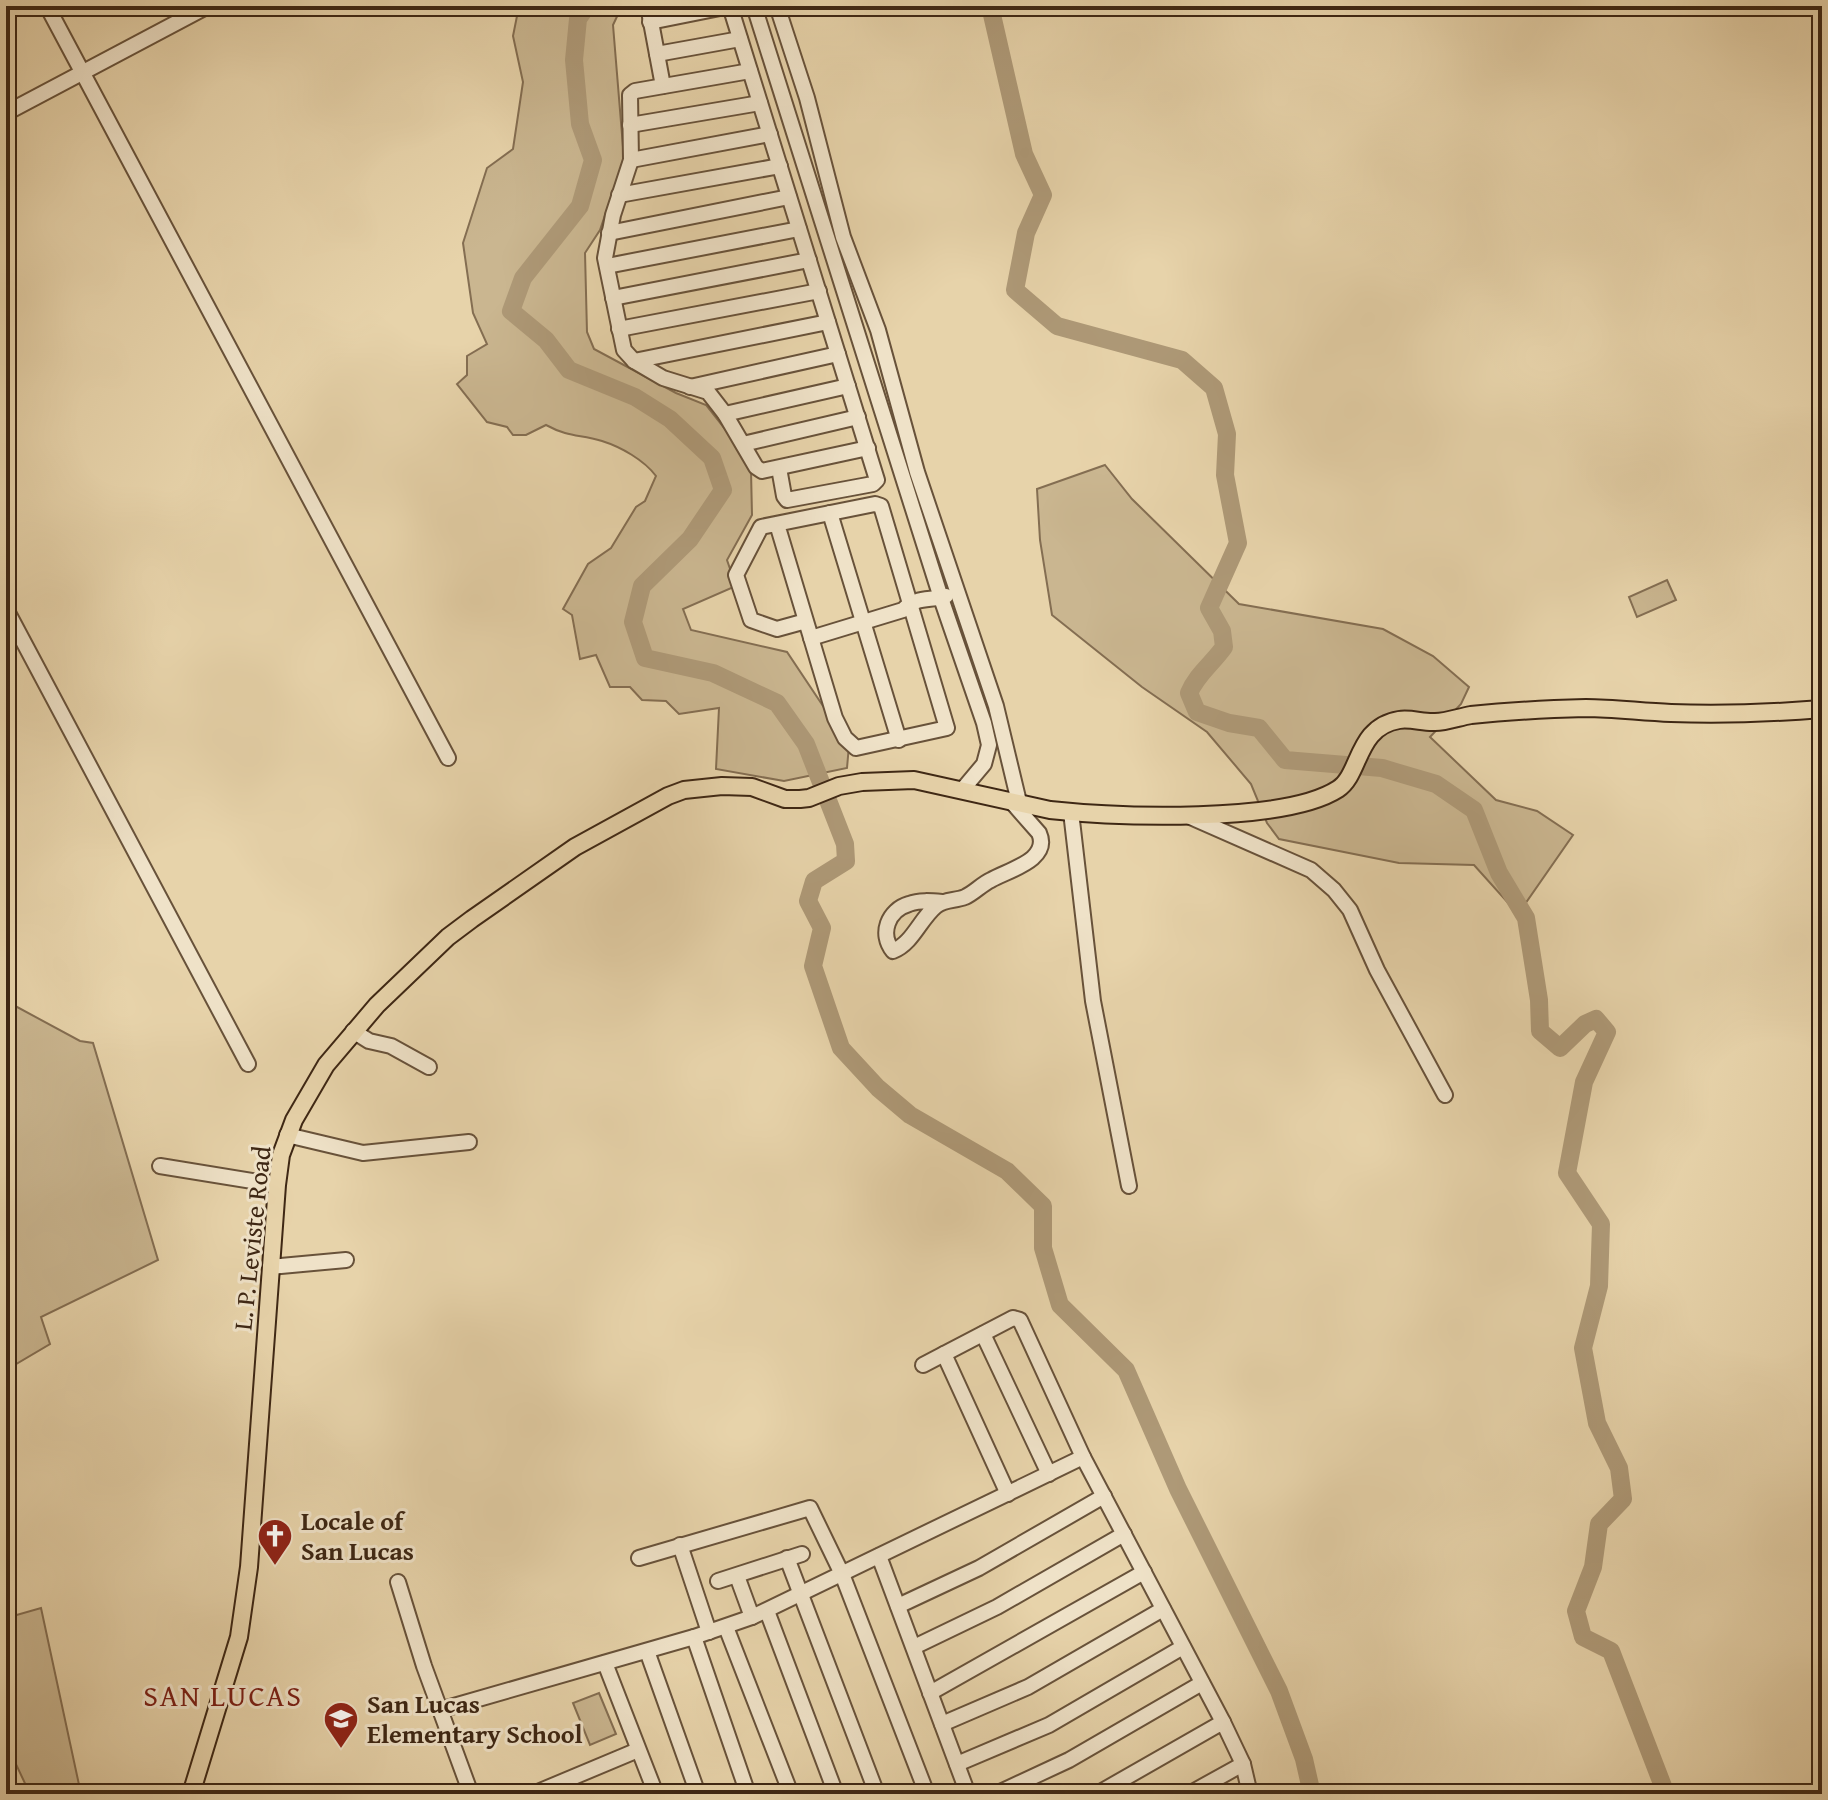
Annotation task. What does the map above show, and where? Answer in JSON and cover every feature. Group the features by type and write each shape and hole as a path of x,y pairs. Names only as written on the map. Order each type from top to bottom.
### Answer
{"main road":[{"name":"L. P. Leviste Road","path":"191,1794 239,1637 249,1567 277,1185 287,1135 326,1065 353,1031 448,937 575,847 668,796 707,786 752,787 785,799 800,799 839,786 884,779 914,780 1071,812 1186,815 1251,811 1314,801 1343,785 1359,753 1377,728 1400,719 1437,723 1468,716 1534,709 1591,708 1686,713 1822,709"}],"street":[{"path":"47,6 448,758"},
{"path":"6,113 208,6"},
{"path":"648,6 663,86"},
{"path":"650,22 730,6 877,478 873,484 787,500 779,468"},
{"path":"754,6 938,599 989,745 984,764 963,789"},
{"path":"777,6 807,98 843,237 878,330 917,472 1005,742 1014,801 1041,838 1039,851 1032,859 969,895 942,902"},
{"path":"657,54 741,44 786,32"},
{"path":"750,71 635,91 630,95 631,160 619,195 605,258 624,350 634,361 663,378 708,392 759,470 868,448"},
{"path":"630,125 760,103"},
{"path":"631,160 770,134"},
{"path":"619,195 780,166"},
{"path":"609,233 789,197"},
{"path":"607,266 799,229"},
{"path":"613,298 809,260"},
{"path":"619,329 819,291"},
{"path":"634,361 828,322"},
{"path":"690,387 838,354"},
{"path":"725,414 848,386"},
{"path":"743,444 858,417"},
{"path":"777,524 806,621 811,638 835,718 845,738 856,748 944,730 948,726 909,609 881,506 875,504 761,527 736,575 751,620 777,629 806,621"},
{"path":"830,513 899,740"},
{"path":"811,638 909,609 922,598 938,599 957,592"},
{"path":"6,609 248,1064"},
{"path":"989,745 1005,742"},
{"path":"1071,812 1093,1001 1129,1186"},
{"path":"1186,815 1311,870 1334,890 1350,910 1384,984 1445,1095"},
{"path":"353,1031 369,1041 391,1046 429,1067"},
{"path":"287,1135 363,1153 407,1151 469,1142"},
{"path":"160,1166 277,1185"},
{"path":"270,1267 346,1260"},
{"path":"923,1365 1013,1318 1020,1320 1083,1457 1223,1722 1243,1764 1250,1794"},
{"path":"983,1334 1049,1474"},
{"path":"944,1354 1008,1494"},
{"path":"440,1710 694,1637 752,1617 1083,1457"},
{"path":"898,1606 979,1568 1104,1496"},
{"path":"639,1558 808,1507 842,1574 927,1794"},
{"path":"914,1647 997,1607 1124,1534"},
{"path":"680,1545 709,1632"},
{"path":"718,1581 802,1554"},
{"path":"879,1556 968,1794"},
{"path":"787,1558 877,1794"},
{"path":"930,1693 1144,1572"},
{"path":"737,1576 752,1617"},
{"path":"398,1582 471,1794"},
{"path":"942,1724 1028,1687 1163,1609"},
{"path":"767,1611 836,1794"},
{"path":"726,1627 791,1794"},
{"path":"694,1637 748,1794"},
{"path":"957,1764 1049,1725 1183,1647"},
{"path":"647,1651 698,1794"},
{"path":"605,1663 656,1794"},
{"path":"996,1794 1069,1760 1202,1683"},
{"path":"1097,1794 1223,1722"},
{"path":"533,1794 638,1750"},
{"path":"1189,1794 1243,1764"}],"shaded area":[{"path":"519,6 622,6 613,25 624,159 600,230 585,253 587,332 594,349 676,393 706,405 728,433 751,471 752,515 727,560 736,586 683,609 691,630 787,652 849,745 847,768 784,781 716,769 719,708 679,714 666,701 642,700 630,687 610,687 596,655 580,659 572,615 563,609 588,564 611,548 636,507 645,501 656,476 632,455 602,441 568,434 546,425 526,435 513,435 507,427 487,422 457,384 467,375 467,356 487,344 473,313 463,243 487,168 513,149 523,82 513,36"},
{"path":"1105,465 1132,499 1239,604 1383,629 1433,656 1469,687 1461,704 1430,737 1496,800 1537,811 1573,835 1518,914 1474,865 1399,863 1279,839 1267,823 1251,784 1207,732 1142,687 1052,615 1040,540 1037,489"},
{"path":"1667,580 1676,600 1637,617 1629,597"},
{"path":"6,1001 80,1041 93,1043 158,1260 41,1317 50,1344 6,1370"},
{"path":"41,1608 81,1794 30,1794 6,1743 6,1618"},
{"path":"599,1693 616,1734 590,1745 573,1703"}],"waterway":[{"path":"587,6 578,19 574,60 580,124 593,160 580,206 523,278 511,311 546,340 569,370 635,397 670,419 712,458 723,490 690,539 642,586 633,622 645,658 713,673 777,703 806,744 845,844 846,861 814,881 808,901 822,928 813,966 841,1048 878,1088 910,1115 1007,1171 1043,1206 1043,1248 1060,1305 1126,1370 1178,1489 1279,1691 1304,1759 1312,1794"},
{"path":"990,6 1024,154 1043,195 1026,233 1015,290 1057,326 1182,360 1214,388 1227,434 1225,475 1238,543 1209,608 1222,631 1224,647 1189,693 1197,712 1229,723 1259,728 1285,760 1382,768 1436,784 1474,810 1499,873 1526,918 1539,1000 1540,1031 1560,1048 1585,1024 1596,1019 1607,1032 1584,1082 1567,1173 1601,1224 1599,1286 1583,1348 1597,1423 1619,1468 1623,1499 1599,1524 1593,1567 1576,1611 1583,1637 1611,1651 1666,1794"}],"place":[{"name":"Locale of San Lucas","path":"275,1567"},
{"name":"San Lucas Elementary School","path":"341,1750"}],"district":[{"name":"SAN LUCAS","path":"223,1696"}]}
